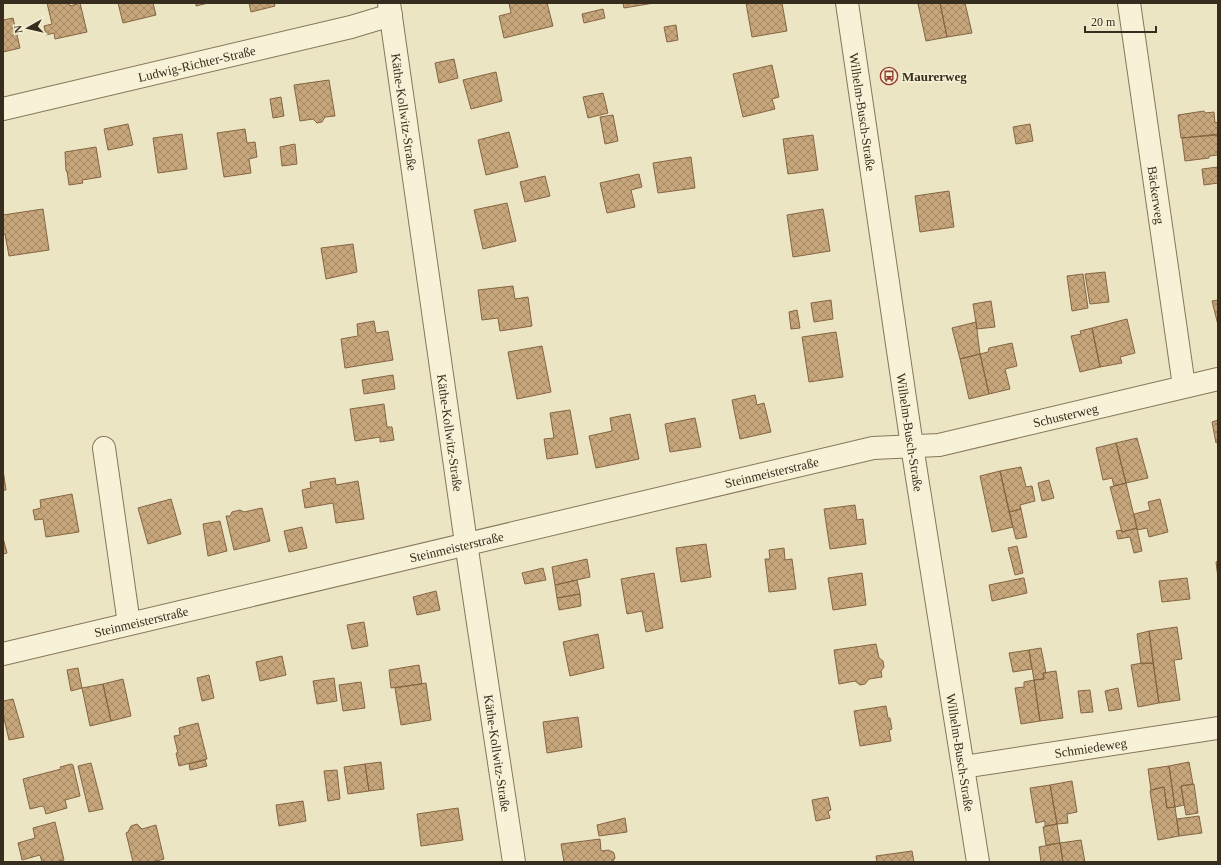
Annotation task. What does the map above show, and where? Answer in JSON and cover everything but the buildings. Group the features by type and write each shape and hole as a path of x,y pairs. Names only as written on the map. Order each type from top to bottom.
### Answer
{"street":[{"name":"Wilhelm-Busch-Straße","path":"848,3 912,446 978,862"},
{"name":"Bäckerweg","path":"1129,3 1184,386"},
{"name":"Ludwig-Richter-Straße","path":"3,109 351,27 390,9"},
{"name":"Käthe-Kollwitz-Straße","path":"390,9 466,543 514,862"},
{"name":"Schusterweg","path":"912,446 939,445 1218,379"},
{"name":"Steinmeisterstraße","path":"3,654 466,543 873,448 912,446"},
{"path":"104,448 129,624"},
{"name":"Schmiedeweg","path":"964,767 1218,728"}],"place":[{"name":"Maurerweg","path":"889,76"}]}
